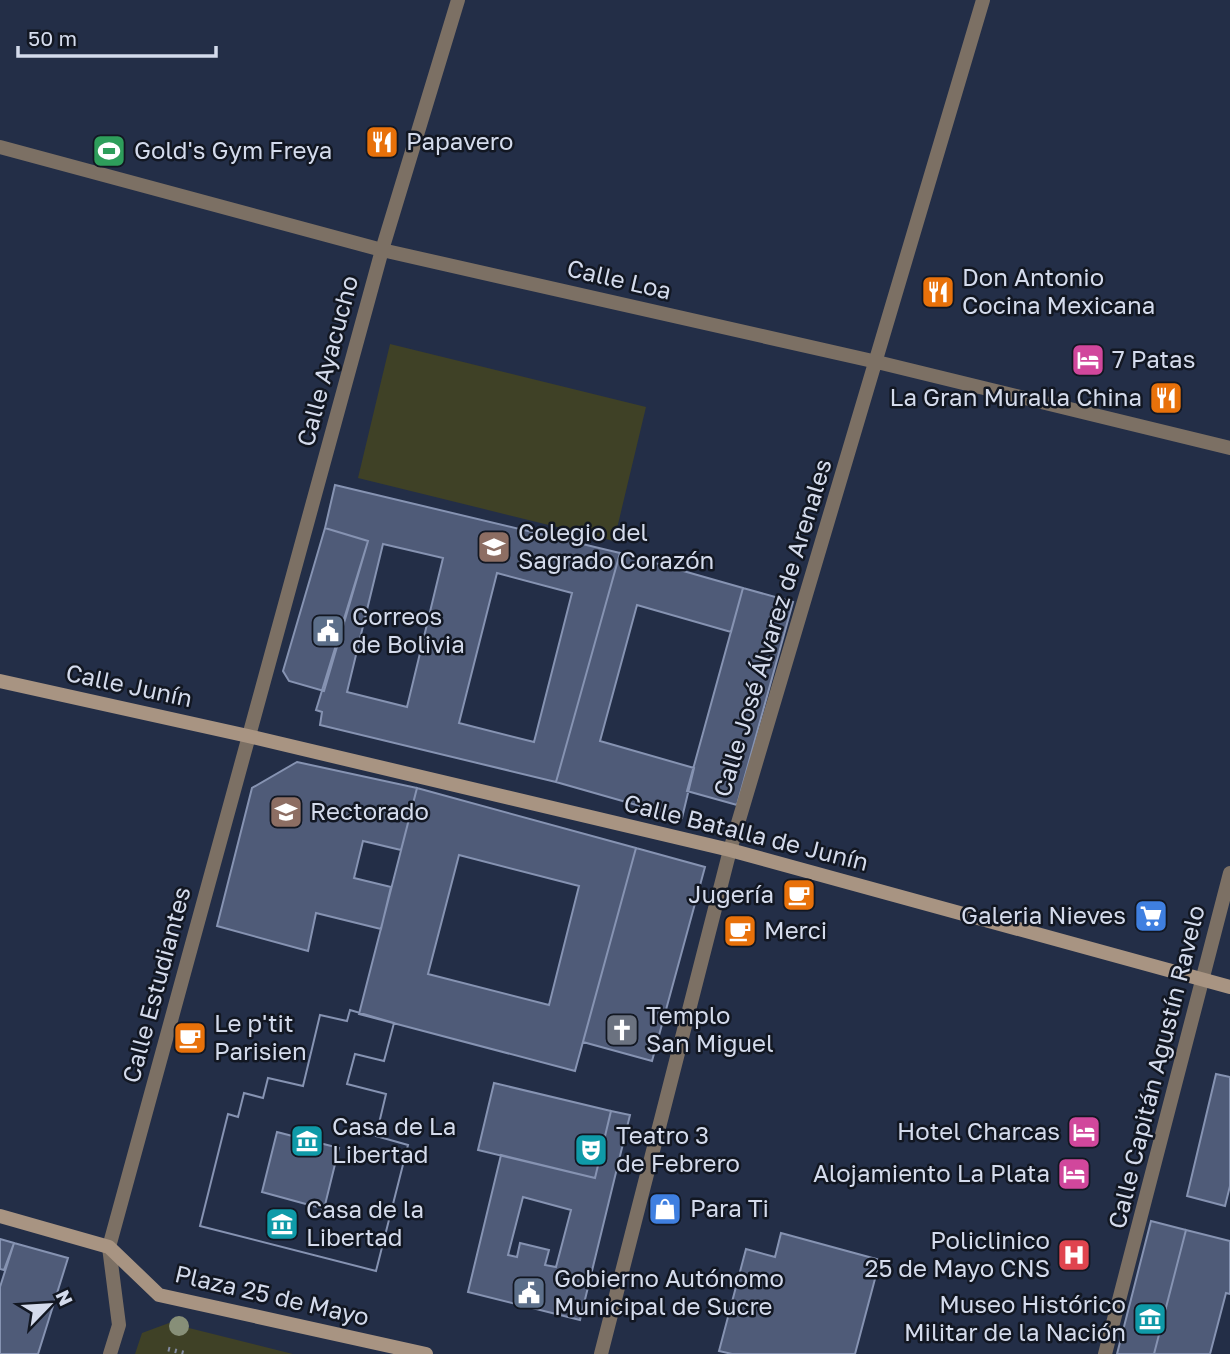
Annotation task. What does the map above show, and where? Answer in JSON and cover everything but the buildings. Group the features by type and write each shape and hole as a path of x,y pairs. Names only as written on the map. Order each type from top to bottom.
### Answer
{"main road":[{"name":"Calle Junín","path":"0,681 248,736"},
{"name":"Calle Batalla de Junín","path":"248,736 730,850 1230,987"},
{"path":"0,1216 109,1247"},
{"name":"Plaza 25 de Mayo","path":"109,1247 159,1295 426,1354"}],"street":[{"name":"Calle Ayacucho","path":"248,736 382,250 458,0"},
{"name":"Calle José Álvarez de Arenales","path":"601,1354 730,850 983,0"},
{"name":"Calle Loa","path":"0,147 382,250 877,362 1230,448"},
{"name":"Calle Estudiantes","path":"109,1247 248,736"},
{"name":"Calle Capitán Agustín Ravelo","path":"1105,1354 1145,1210 1201,979 1230,873"},
{"path":"109,1247 119,1325 110,1354"}],"path":[{"path":"169,1352 188,1354"}],"green space":[{"path":"390,344 646,407 614,541 358,478"},
{"path":"169,1323 293,1354 135,1354 142,1333"}],"place":[{"name":"Papavero","path":"382,142"},
{"name":"Gold's Gym Freya","path":"109,151"},
{"name":"Don Antonio Cocina Mexicana","path":"938,292"},
{"name":"7 Patas","path":"1088,360"},
{"name":"La Gran Muralla China","path":"1166,398"},
{"name":"Colegio del Sagrado Corazón","path":"494,547"},
{"name":"Correos de Bolivia","path":"328,631"},
{"name":"Rectorado","path":"286,812"},
{"name":"Jugería","path":"799,895"},
{"name":"Galeria Nieves","path":"1151,916"},
{"name":"Merci","path":"740,931"},
{"name":"Templo San Miguel","path":"622,1030"},
{"name":"Le p'tit Parisien","path":"190,1038"},
{"name":"Hotel Charcas","path":"1084,1132"},
{"name":"Casa de La Libertad","path":"307,1141"},
{"name":"Teatro 3 de Febrero","path":"591,1150"},
{"name":"Alojamiento La Plata","path":"1074,1174"},
{"name":"Para Ti","path":"665,1209"},
{"name":"Casa de la Libertad","path":"282,1224"},
{"name":"Policlinico 25 de Mayo CNS","path":"1074,1255"},
{"name":"Gobierno Autónomo Municipal de Sucre","path":"529,1293"},
{"name":"Museo Histórico Militar de la Nación","path":"1150,1319"}]}
